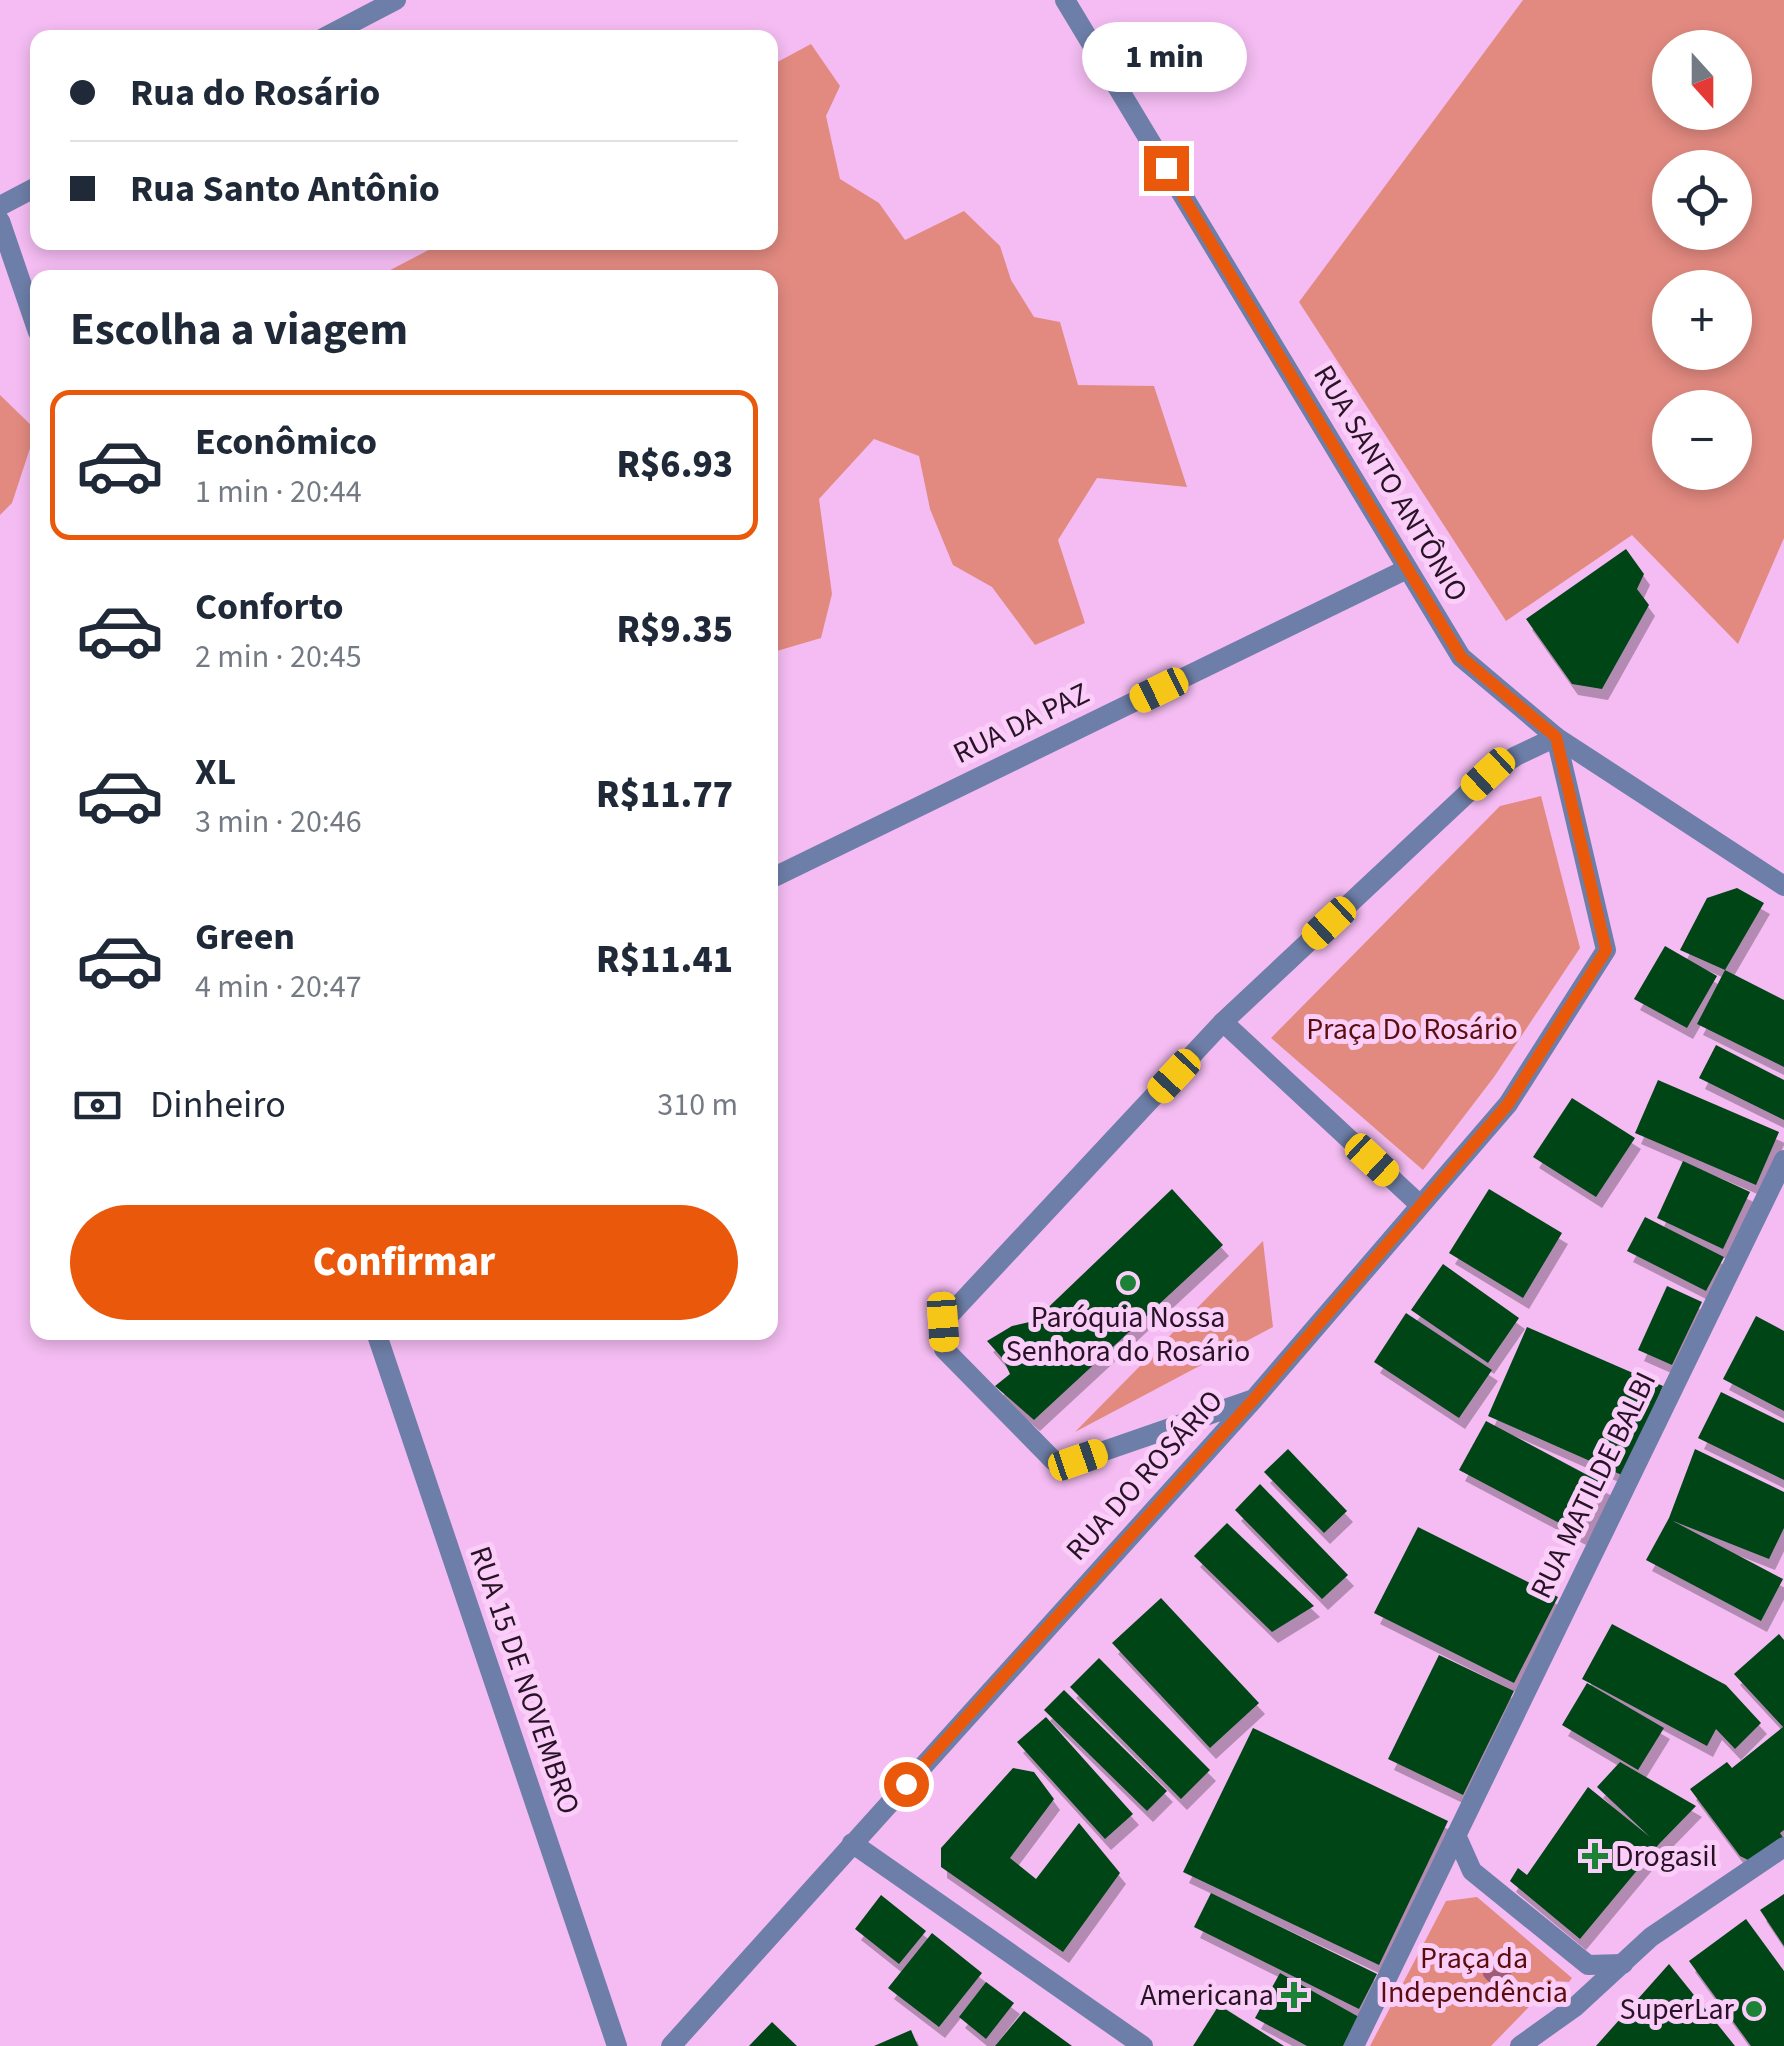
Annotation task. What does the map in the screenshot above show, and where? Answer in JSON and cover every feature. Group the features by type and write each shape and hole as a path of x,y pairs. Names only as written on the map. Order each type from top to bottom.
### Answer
{"street":[{"path":"339,30 396,0"},
{"name":"RUA SANTO ANTÔNIO","path":"1065,0 1461,657 1556,737 1784,886"},
{"path":"0,206 30,190"},
{"path":"0,222 30,309"},
{"name":"RUA DA PAZ","path":"778,875 1407,570"},
{"path":"1254,1399 1078,1460 1054,1461 944,1349 943,1322 1223,1022 1488,774 1556,737"},
{"name":"RUA DO ROSÁRIO","path":"671,2046 1254,1399 1508,1104 1606,950 1556,737"},
{"path":"1223,1022 1419,1204"},
{"name":"RUA MATILDE BALBI","path":"1456,1835 1784,1160"},
{"name":"RUA 15 DE NOVEMBRO","path":"379,1340 617,2046"},
{"path":"1354,2046 1456,1835"},
{"path":"1456,1835 1472,1871 1588,1964 1623,1964"},
{"path":"852,1843 1143,2046"},
{"path":"1520,2046 1576,2006 1650,1938 1784,1847"},
{"path":"1434,1880 1468,1875 1584,1969 1576,2006"}],"green space":[{"path":"1523,0 1784,0 1784,538 1738,644 1632,535 1506,621 1299,302"},
{"path":"811,44 840,86 826,116 840,179 879,203 905,240 964,211 1000,246 1011,280 1034,317 1060,322 1078,385 1154,386 1187,487 1097,478 1058,540 1085,623 1035,645 992,587 953,565 930,509 919,456 874,439 819,499 832,594 821,638 778,651 778,270 390,270 429,250 778,250 778,62"},
{"path":"0,395 30,424 30,448 12,503 0,515"},
{"name":"Praça Do Rosário","path":"1541,796 1580,948 1494,1077 1423,1170 1271,1038 1500,806"},
{"path":"1263,1241 1273,1327 1075,1432"},
{"name":"Praça da Independência","path":"1477,1897 1572,1978 1569,1982 1554,1981 1491,2046 1370,2046 1446,1901"}],"building":[{"path":"1626,549 1644,574 1637,589 1649,605 1602,689 1572,684 1526,619"},
{"path":"1737,888 1764,903 1725,970 1680,950 1707,898"},
{"path":"1665,946 1717,976 1687,1028 1634,999"},
{"path":"1725,970 1784,1000 1784,1067 1697,1024"},
{"path":"1716,1045 1784,1080 1784,1120 1699,1078"},
{"path":"1658,1080 1779,1132 1756,1185 1635,1133"},
{"path":"1572,1098 1635,1138 1596,1197 1533,1157"},
{"path":"1683,1161 1750,1192 1723,1249 1657,1218"},
{"name":"Paróquia Nossa Senhora do Rosário","path":"1172,1189 1223,1245 1034,1420 995,1386 1010,1374 987,1341 1012,1326 1034,1321"},
{"path":"1489,1189 1562,1233 1523,1298 1449,1253"},
{"path":"1645,1217 1724,1257 1706,1291 1627,1251"},
{"path":"1443,1264 1519,1318 1488,1363 1411,1310"},
{"path":"1667,1286 1702,1302 1672,1365 1638,1350"},
{"path":"1406,1313 1492,1370 1459,1418 1374,1362"},
{"path":"1756,1316 1784,1331 1784,1411 1723,1379"},
{"path":"1527,1327 1663,1386 1624,1476 1488,1416"},
{"path":"1721,1392 1784,1423 1784,1480 1698,1438"},
{"path":"1486,1421 1606,1485 1580,1534 1459,1470"},
{"path":"1288,1449 1347,1511 1324,1533 1264,1472"},
{"path":"1695,1449 1784,1492 1784,1528 1769,1559 1673,1521 1783,1579 1761,1621 1646,1560 1669,1518"},
{"path":"1260,1484 1348,1575 1322,1599 1235,1510"},
{"path":"1227,1523 1314,1606 1272,1632 1194,1556"},
{"path":"1418,1527 1558,1597 1514,1683 1374,1613"},
{"path":"1161,1598 1259,1703 1210,1748 1112,1643"},
{"path":"1612,1624 1726,1685 1761,1723 1735,1749 1716,1729 1707,1746 1582,1679"},
{"path":"1779,1634 1784,1640 1784,1830 1780,1833 1784,1839 1752,1862 1740,1856 1690,1789 1727,1762 1732,1768 1783,1727 1734,1674"},
{"path":"1439,1655 1514,1691 1463,1795 1388,1759"},
{"path":"1099,1658 1210,1770 1181,1799 1070,1687"},
{"path":"1587,1683 1664,1728 1638,1770 1562,1725"},
{"path":"1064,1690 1167,1791 1147,1811 1044,1710"},
{"path":"1046,1717 1133,1814 1105,1839 1017,1742"},
{"path":"1253,1728 1448,1821 1379,1965 1183,1872"},
{"name":"Drogasil","path":"1620,1762 1696,1806 1580,1939 1510,1881 1518,1868 1527,1875 1588,1787 1650,1837 1597,1787"},
{"path":"1013,1768 1034,1772 1054,1799 1010,1858 1036,1879 1079,1823 1120,1873 1063,1952 941,1867 941,1848"},
{"path":"1211,1893 1377,1974 1359,2009 1194,1927"},
{"path":"1784,1894 1784,1946 1760,1910"},
{"path":"881,1895 926,1931 899,1964 855,1929"},
{"name":"SuperLar","path":"1746,1919 1784,1971 1784,2046 1751,2046 1689,1961"},
{"path":"932,1933 982,1973 939,2027 888,1988"},
{"path":"1669,1964 1735,2046 1596,2046"},
{"name":"Americana","path":"1280,1973 1359,2017 1343,2046 1307,2046 1255,2018"},
{"path":"986,1982 1014,2003 986,2039 959,2017"},
{"path":"1219,2005 1284,2046 1193,2046"},
{"path":"1024,2011 1072,2046 995,2046"},
{"path":"772,2022 797,2046 749,2046"},
{"path":"911,2030 918,2046 874,2046"}],"place":[{"name":"Paróquia Nossa Senhora do Rosário","path":"1128,1283"},
{"name":"Drogasil","path":"1595,1856"},
{"name":"Americana","path":"1294,1995"},
{"name":"SuperLar","path":"1754,2009"}],"route":[{"path":"906,1784 1254,1399 1508,1104 1606,950 1556,737 1461,657 1166,168"}]}
